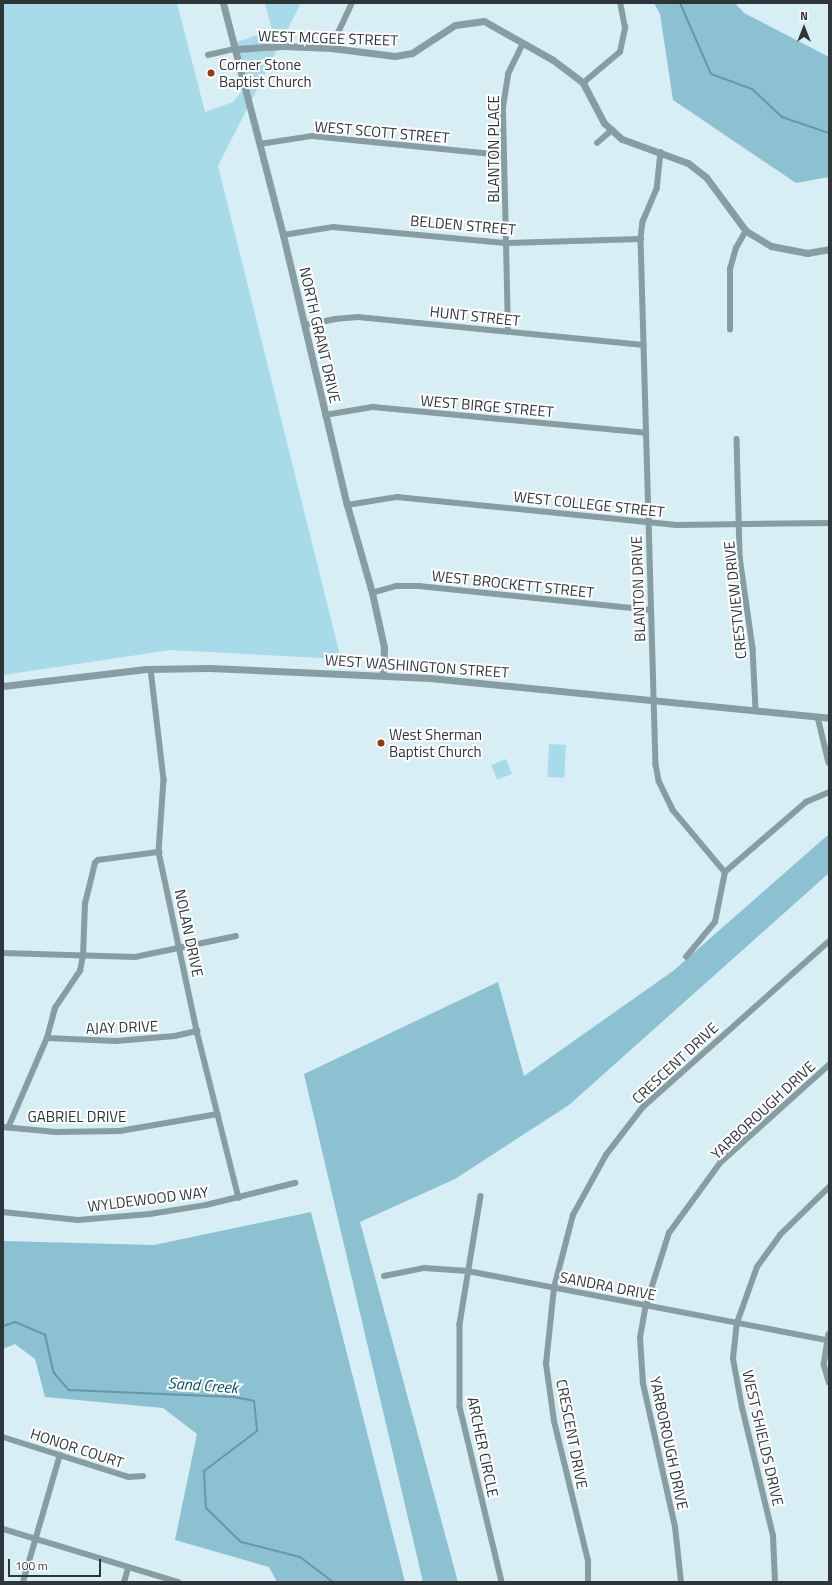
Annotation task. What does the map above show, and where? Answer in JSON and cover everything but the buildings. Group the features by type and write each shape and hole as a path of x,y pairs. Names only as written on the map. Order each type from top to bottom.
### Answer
{"street":[{"name":"NORTH GRANT DRIVE","path":"223,3 283,236 325,415 372,592 384,647 383,675"},
{"path":"331,48 352,3"},
{"path":"582,83 620,52 625,28 620,3"},
{"name":"WEST MCGEE STREET","path":"208,55 235,49 283,46 331,48 395,56 412,53 455,25 484,21 553,60 582,83 604,123 622,139 688,163 706,177 746,231 770,246 806,253 829,249"},
{"name":"BLANTON PLACE","path":"508,332 507,243 502,155 503,107 508,74 523,43"},
{"path":"597,143 612,130"},
{"name":"WEST SCOTT STREET","path":"260,144 312,136 502,155"},
{"name":"BLANTON DRIVE","path":"661,152 657,189 643,222 642,239 647,522 655,700 656,765 664,793 682,823 725,872"},
{"name":"BELDEN STREET","path":"283,236 334,227 507,243 642,239"},
{"path":"730,330 730,269 736,248 746,231"},
{"name":"HUNT STREET","path":"305,325 335,319 358,317 644,345"},
{"name":"WEST BIRGE STREET","path":"325,415 373,407 646,433"},
{"name":"CRESTVIEW DRIVE","path":"737,439 743,584 753,648 756,710"},
{"name":"WEST COLLEGE STREET","path":"348,505 397,497 701,526 829,523"},
{"name":"WEST BROCKETT STREET","path":"372,592 397,586 420,586 651,610"},
{"name":"WEST WASHINGTON STREET","path":"3,686 151,669 209,668 383,675 655,700 829,718"},
{"name":"NOLAN DRIVE","path":"151,669 164,780 159,852 198,1031 239,1198"},
{"path":"818,717 829,763"},
{"path":"686,957 716,922 725,872 806,802 829,792"},
{"path":"6,1128 47,1038 55,1008 74,982 83,956 85,904 95,863 98,860 159,852"},
{"path":"3,953 135,957 236,936"},
{"name":"CRESCENT DRIVE","path":"588,1582 588,1561 554,1421 546,1364 554,1288 573,1215 606,1155 643,1107 829,941"},
{"name":"AJAY DRIVE","path":"47,1038 116,1041 175,1036 198,1031"},
{"name":"YARBOROUGH DRIVE","path":"681,1582 675,1527 643,1384 640,1338 646,1305 669,1233 720,1163 829,1065"},
{"name":"GABRIEL DRIVE","path":"6,1128 56,1132 120,1131 218,1114"},
{"name":"WYLDEWOOD WAY","path":"3,1212 78,1220 150,1214 239,1198 295,1183"},
{"name":"WEST SHIELDS DRIVE","path":"775,1582 773,1536 742,1408 733,1359 737,1323 757,1267 780,1234 829,1187"},
{"name":"ARCHER CIRCLE","path":"481,1196 460,1324 460,1407 502,1582"},
{"name":"SANDRA DRIVE","path":"384,1276 424,1268 468,1271 737,1323 828,1337"},
{"path":"828,1337 824,1364 829,1382"},
{"name":"HONOR COURT","path":"3,1437 129,1477 143,1476"},
{"path":"23,1582 60,1455"},
{"path":"3,1529 128,1569 178,1582"},
{"path":"124,1582 128,1569"}],"shaded area":[{"path":"3,3 177,3 205,112 233,102 242,91 231,44 272,30 265,3 301,3 218,166 341,659 171,650 3,675"},
{"path":"654,3 735,3 744,13 829,57 829,177 796,183 673,100 660,14"},
{"path":"549,744 566,745 564,778 547,777"},
{"path":"506,759 512,774 497,780 491,765"},
{"path":"829,834 829,873 569,1105 455,1179 360,1222 458,1582 423,1582 304,1074 498,982 524,1076 673,971"},
{"path":"311,1212 405,1582 277,1582 269,1567 175,1540 197,1434 163,1408 45,1397 35,1359 15,1344 3,1349 3,1241 154,1245"}],"waterway":[{"path":"680,3 711,74 752,89 782,117 829,133"},
{"name":"Sand Creek","path":"3,1326 15,1322 45,1335 54,1373 69,1390 234,1397 254,1401 257,1431 204,1471 206,1508 241,1542 300,1557 333,1582"}],"place":[{"name":"Corner Stone Baptist Church","path":"211,73"},
{"name":"West Sherman Baptist Church","path":"381,743"}]}
